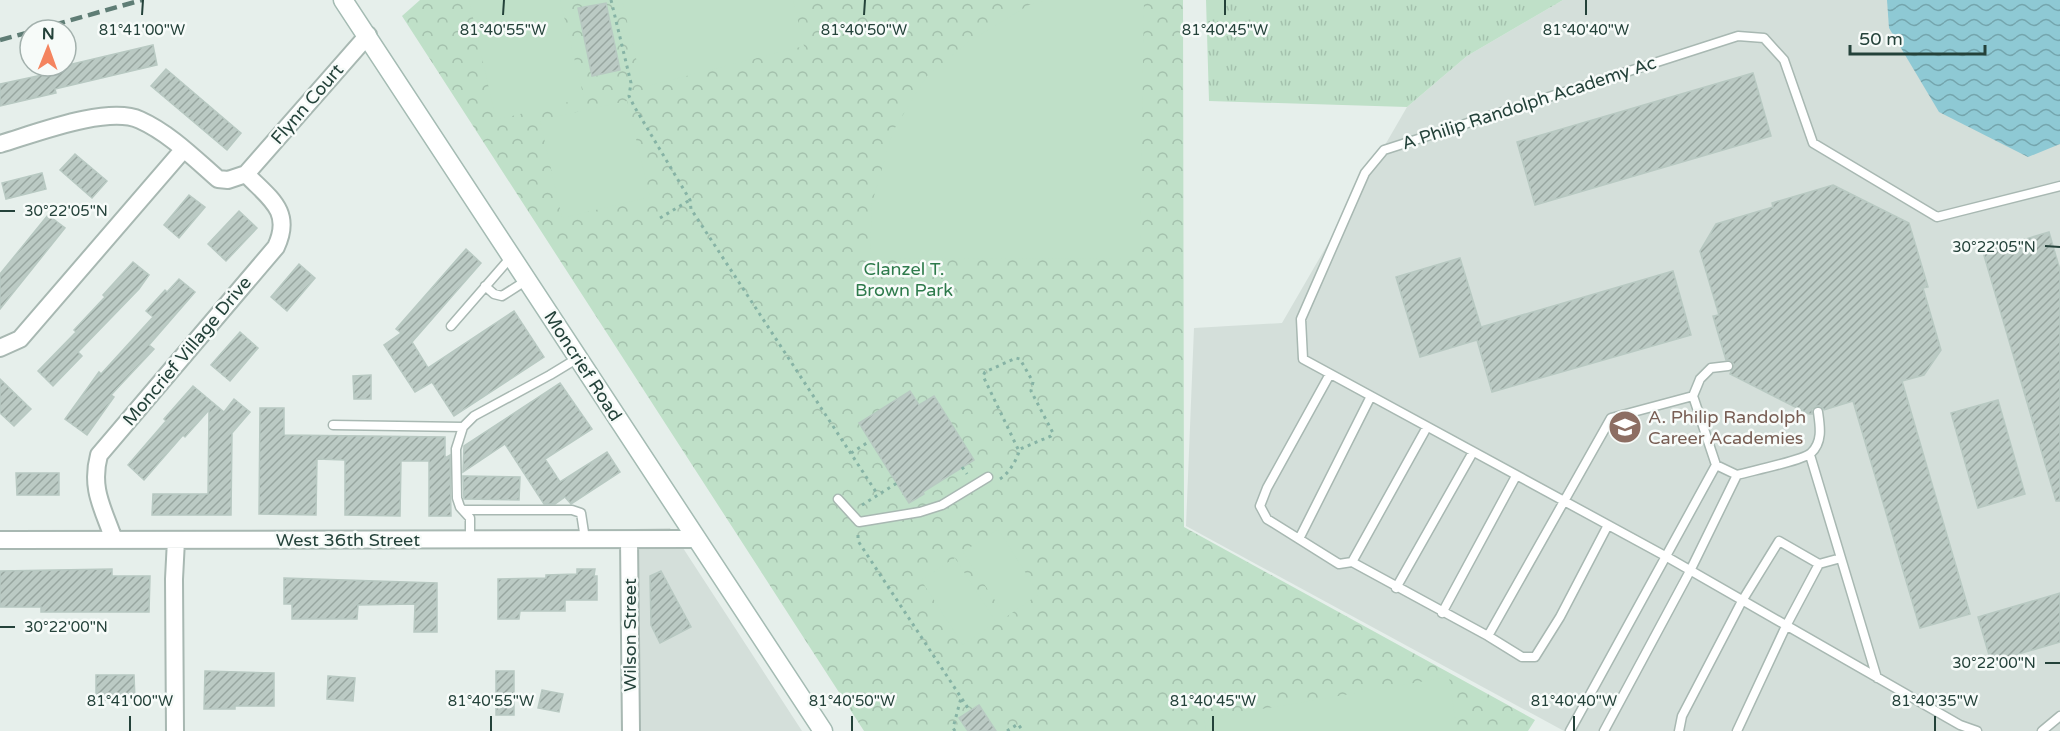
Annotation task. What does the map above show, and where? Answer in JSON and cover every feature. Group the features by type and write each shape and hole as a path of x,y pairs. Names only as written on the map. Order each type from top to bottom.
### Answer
{"main road":[{"name":"Moncrief Road","path":"344,0 823,731"}],"street":[{"name":"Flynn Court","path":"246,174 368,35"},
{"path":"0,144 89,119 107,115 120,116 138,119 153,128 218,179 228,180 246,174"},
{"path":"0,348 20,339 183,150"},
{"name":"Moncrief Village Drive","path":"114,540 96,489 95,472 99,455 270,254 281,236 283,217 278,208 246,174"},
{"name":"West 36th Street","path":"0,540 696,539"},
{"path":"175,731 176,540"},
{"name":"Wilson Street","path":"629,540 631,731"}],"lane":[{"name":"A Philip Randolph Academy Ac","path":"1690,571 1303,359 1301,319 1365,173 1384,150 1738,36 1764,38 1784,60 1813,143 1937,217 2060,186"},
{"path":"451,326 511,257"},
{"path":"485,286 494,294 502,296 527,280"},
{"path":"470,540 470,518 460,507 457,498 456,449 463,427 474,416 578,358"},
{"path":"1728,366 1711,368 1700,379 1693,396 1716,465 1737,475 1810,455 1818,444 1821,429 1818,412"},
{"path":"1330,374 1267,488 1260,506 1267,519 1339,564 1352,562 1522,657 1535,657 1560,617 1608,525"},
{"path":"1299,538 1371,396"},
{"path":"1488,636 1611,418 1693,396"},
{"path":"333,425 463,427"},
{"path":"1352,562 1427,427"},
{"path":"1396,588 1473,452"},
{"path":"1810,455 1876,678"},
{"path":"1570,731 1716,465"},
{"path":"1604,731 1690,571 1737,475"},
{"path":"1442,613 1516,476"},
{"path":"837,499 859,522 931,509 942,505 986,478"},
{"path":"464,510 572,510 581,513 585,539"},
{"path":"1678,731 1682,716 1742,601 1779,541 1819,564 1841,558"},
{"path":"1737,731 1786,626 1819,564"},
{"path":"1690,571 1960,725 1977,731"},
{"path":"2042,731 2060,716"}],"path":[{"path":"611,0 631,83 629,96 690,200 691,209 878,495"},
{"path":"660,218 690,200"},
{"path":"986,478 993,482 1003,478 1011,469 1020,451 1053,433 1031,391 1033,382 1020,359 1016,358 985,372 983,376 1020,451"},
{"path":"851,453 870,441"},
{"path":"850,512 897,483"},
{"path":"859,522 858,541 970,711"},
{"path":"955,731 953,728 961,698"},
{"path":"1007,731 1018,724 1023,731"}],"shaded area":[{"name":"A. Philip Randolph Career Academies","path":"1563,0 2060,0 2060,731 1564,731 1186,526 1194,328 1282,323 1407,107 1467,56"},
{"path":"670,528 802,731 638,731 635,529"}],"green space":[{"name":"Clanzel T. Brown Park","path":"420,0 1183,0 1184,527 1535,720 1528,731 864,731 402,16"},
{"path":"469,0 560,0 584,98 496,120"},
{"path":"622,0 793,0 804,46 643,87"},
{"path":"1046,0 1144,0 1140,239 1120,259 870,258 872,203 893,131 927,76 970,41 1029,5"},
{"path":"1206,0 1563,0 1467,56 1407,107 1209,101"},
{"path":"627,101 650,197 562,218 540,120"},
{"path":"998,529 1039,594 1006,617 963,552"},
{"path":"955,558 996,622 963,645 921,580"},
{"path":"1449,677 1457,731 1206,731 1204,719"}],"water":[{"path":"1887,0 2060,0 2060,144 2028,157 1939,112 1889,28"}],"building":[{"path":"606,3 620,70 592,76 578,8"},
{"path":"153,45 157,65 55,89 56,93 0,106 0,84 28,78 78,78 78,63"},
{"path":"166,69 241,133 227,150 151,86"},
{"path":"1753,73 1771,136 1535,205 1517,142"},
{"path":"75,154 107,181 92,198 60,170"},
{"path":"42,173 46,189 6,199 2,183"},
{"path":"1833,185 1909,223 1928,287 1923,288 1941,350 1924,375 1902,381 1970,614 1920,628 1853,401 1824,410 1821,406 1817,406 1812,409 1812,414 1809,414 1730,374 1734,365 1731,360 1726,360 1713,316 1719,315 1700,251 1716,224 1773,207 1772,203"},
{"path":"189,195 205,207 179,238 164,225"},
{"path":"239,211 257,228 226,261 208,244"},
{"path":"48,215 65,228 0,309 0,274"},
{"path":"2049,232 2060,270 2060,501 2056,501 1983,252"},
{"path":"466,249 481,263 412,342 428,368 514,311 544,357 454,416 432,382 415,392 384,345 401,333 396,329"},
{"path":"1460,258 1481,327 1673,271 1691,335 1492,392 1477,340 1420,357 1396,277"},
{"path":"133,262 149,275 139,289 78,352 82,356 53,386 38,371 76,332 74,330"},
{"path":"299,264 315,278 287,311 271,297"},
{"path":"179,279 195,292 149,345 154,349 111,395 114,397 87,435 65,419 99,372 101,374 153,317 146,311 165,290 167,292"},
{"path":"240,332 258,348 230,381 211,365"},
{"path":"371,375 371,399 354,399 353,376"},
{"path":"0,379 31,409 14,426 0,413"},
{"path":"560,383 592,429 545,459 560,482 607,452 620,472 571,504 565,497 555,504 544,504 505,444 463,472 464,446"},
{"path":"193,386 224,412 234,399 250,412 232,433 231,515 152,515 153,494 208,494 209,410 185,437 183,435 144,480 128,465"},
{"path":"910,391 919,405 934,396 974,460 909,503 859,423"},
{"path":"1998,400 2025,494 1978,508 1951,413"},
{"path":"260,408 284,408 284,435 445,437 445,458 450,455 451,516 429,516 429,461 401,461 400,516 345,515 345,460 317,459 316,515 259,514"},
{"path":"16,473 59,473 59,495 17,495"},
{"path":"463,476 520,477 519,500 464,499"},
{"path":"112,569 112,576 150,576 149,612 41,612 41,607 0,607 0,571"},
{"path":"577,569 595,569 597,600 565,600 565,611 520,611 519,619 498,619 498,579 546,578 546,575 577,574"},
{"path":"661,571 691,627 660,643 651,625 650,576"},
{"path":"284,578 437,583 437,632 414,632 415,604 358,605 357,619 292,619 292,604 284,604"},
{"path":"2060,593 2060,642 1991,662 1978,617"},
{"path":"205,671 274,673 274,706 204,709"},
{"path":"496,671 514,671 514,715 496,715"},
{"path":"96,675 134,675 135,700 96,700"},
{"path":"328,676 355,678 353,701 327,699"},
{"path":"542,690 563,694 559,712 538,708"},
{"path":"979,705 996,731 968,731 959,718"}],"railway":[{"path":"78,18 142,0"},
{"path":"0,40 18,35"}],"place":[{"name":"A. Philip Randolph Career Academies","path":"1625,427"}]}
